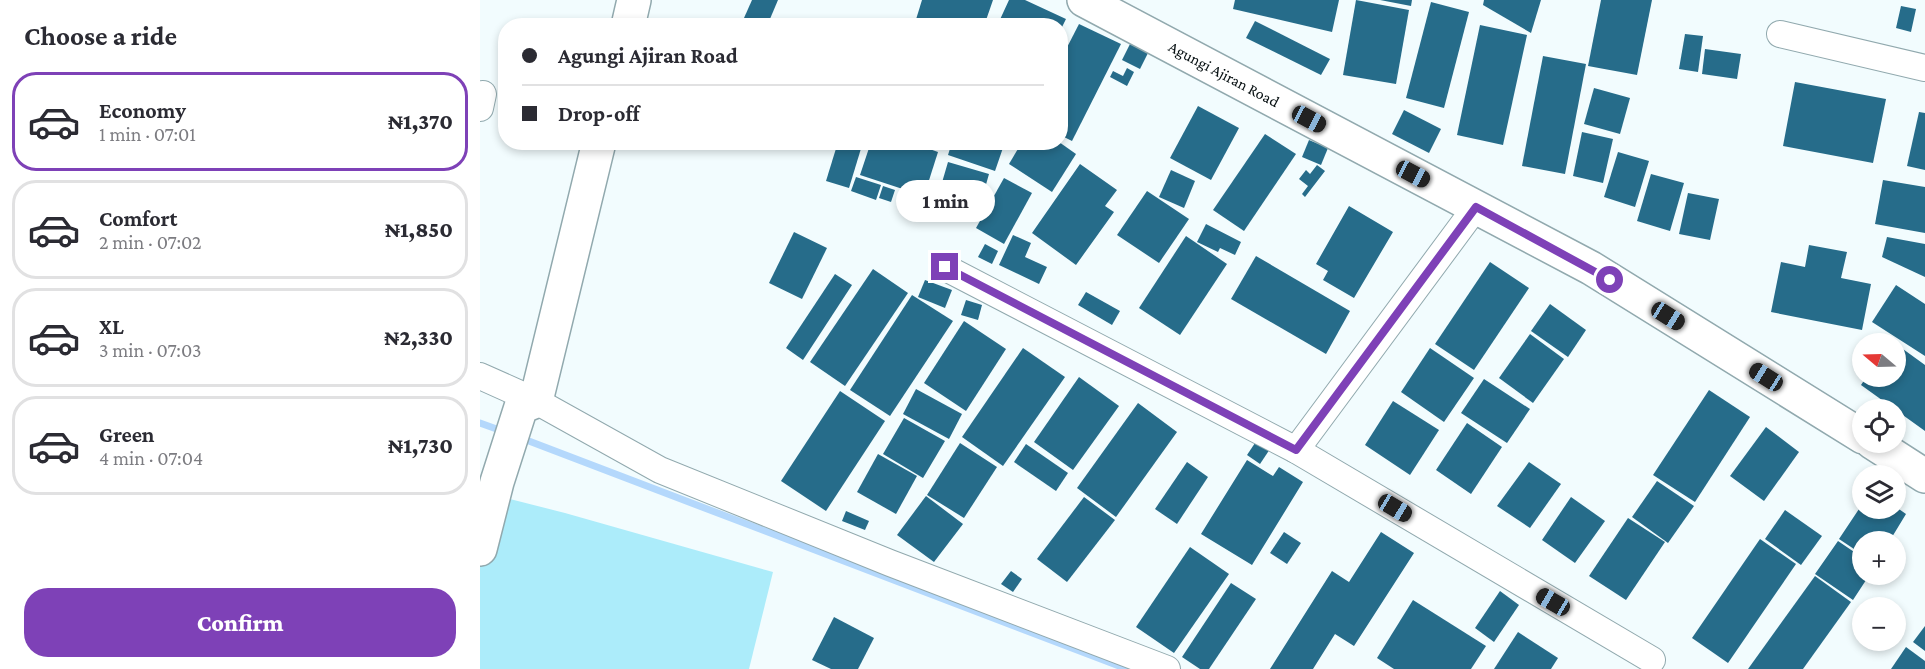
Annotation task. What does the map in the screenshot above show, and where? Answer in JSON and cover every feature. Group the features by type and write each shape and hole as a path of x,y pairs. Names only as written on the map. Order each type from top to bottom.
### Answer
{"street":[{"path":"630,18 634,0"},
{"name":"Agungi Ajiran Road","path":"1084,0 1591,268 1852,430"},
{"path":"1780,34 1925,68"},
{"path":"480,549 492,477 529,404 597,150"},
{"path":"1296,450 1476,207"},
{"path":"945,267 1296,450 1652,660"},
{"path":"480,376 529,404 660,470 890,563 1167,669"},
{"path":"1889,453 1925,476"}],"shaded area":[{"path":"482,492 773,572 749,669 480,669 480,500"}],"building":[{"path":"752,0 778,0 770,18 744,18"},
{"path":"922,0 993,0 987,18 916,18"},
{"path":"1009,0 1025,0 1064,18 1001,18"},
{"path":"1235,0 1339,0 1332,32 1233,9"},
{"path":"1356,0 1409,10 1396,84 1343,75"},
{"path":"1380,0 1412,0 1411,6"},
{"path":"1484,0 1541,0 1531,33 1483,5"},
{"path":"1601,0 1652,0 1637,75 1588,66"},
{"path":"1431,2 1469,12 1444,108 1406,98"},
{"path":"1901,6 1916,9 1911,32 1896,28"},
{"path":"1255,21 1330,59 1321,75 1246,38"},
{"path":"1079,24 1121,44 1072,141 1068,139 1068,45"},
{"path":"1480,25 1527,35 1503,145 1457,135"},
{"path":"1685,34 1703,36 1698,72 1679,69"},
{"path":"1132,40 1150,49 1140,69 1122,60"},
{"path":"1705,49 1741,54 1737,79 1702,74"},
{"path":"1543,56 1586,64 1565,174 1522,166"},
{"path":"1127,68 1134,72 1127,86 1110,77 1113,71 1123,76"},
{"path":"1795,82 1886,99 1873,163 1783,146"},
{"path":"1594,88 1630,98 1620,134 1584,124"},
{"path":"1198,106 1239,128 1211,180 1170,158"},
{"path":"1404,110 1441,129 1429,153 1392,134"},
{"path":"1919,112 1925,113 1925,170 1907,166"},
{"path":"1582,132 1613,139 1603,183 1573,176"},
{"path":"1265,134 1296,154 1244,231 1213,210"},
{"path":"1309,140 1328,148 1321,165 1302,157"},
{"path":"1068,148 1076,154 1052,192 1009,164 1017,150"},
{"path":"836,150 861,150 849,188 826,181"},
{"path":"868,150 932,150 938,152 924,196 860,175"},
{"path":"950,150 1002,150 995,171 948,155"},
{"path":"1618,152 1649,161 1635,207 1604,197"},
{"path":"948,162 989,174 985,188 976,185 968,213 936,203"},
{"path":"1080,164 1117,190 1105,206 1114,212 1076,265 1032,233"},
{"path":"1317,165 1325,171 1305,197 1302,194 1308,186 1299,179 1306,170 1310,174"},
{"path":"1171,170 1195,181 1184,208 1159,197"},
{"path":"1651,174 1684,183 1670,231 1637,221"},
{"path":"856,177 881,185 876,200 851,191"},
{"path":"1004,178 1032,193 1004,244 976,228"},
{"path":"1883,180 1925,187 1925,233 1875,224"},
{"path":"883,186 895,190 891,202 879,198"},
{"path":"1147,191 1189,219 1159,263 1117,235"},
{"path":"1688,193 1719,199 1710,240 1679,234"},
{"path":"1349,206 1393,232 1354,298 1323,280 1328,271 1316,264"},
{"path":"1206,224 1241,242 1235,255 1220,248 1218,252 1197,242"},
{"path":"794,232 827,248 802,299 769,283"},
{"path":"1013,235 1031,243 1025,257 1047,267 1039,284 999,265"},
{"path":"1186,236 1227,264 1180,335 1139,308"},
{"path":"1887,237 1925,244 1925,277 1882,257"},
{"path":"985,244 998,251 992,264 978,257"},
{"path":"1809,245 1847,252 1841,278 1871,284 1862,330 1771,312 1781,262 1805,267"},
{"path":"1256,256 1350,311 1326,354 1231,299"},
{"path":"1490,262 1529,288 1474,370 1435,344"},
{"path":"873,269 908,293 845,386 810,362"},
{"path":"835,274 852,285 803,360 786,348"},
{"path":"925,280 952,290 945,308 918,297"},
{"path":"1896,285 1925,304 1925,356 1906,344 1906,333 1889,333 1872,322"},
{"path":"1086,292 1120,311 1112,325 1078,305"},
{"path":"912,295 953,321 890,416 850,390"},
{"path":"966,300 982,305 978,320 961,315"},
{"path":"1550,304 1586,330 1568,357 1531,331"},
{"path":"964,321 1006,349 966,411 924,383"},
{"path":"1530,334 1564,359 1533,403 1499,378"},
{"path":"1023,348 1065,377 1003,466 962,437"},
{"path":"1430,348 1474,378 1444,422 1401,392"},
{"path":"1906,351 1925,365 1925,431 1906,417 1906,399 1880,399 1864,387 1906,387"},
{"path":"1079,377 1119,406 1073,470 1034,442"},
{"path":"1484,379 1530,409 1507,443 1461,413"},
{"path":"916,389 962,414 949,439 903,414"},
{"path":"1709,390 1750,417 1695,502 1653,475"},
{"path":"840,391 885,421 826,511 781,481"},
{"path":"1393,401 1439,430 1410,475 1365,445"},
{"path":"1138,403 1177,432 1116,517 1077,488"},
{"path":"904,418 945,441 923,478 883,454"},
{"path":"1467,423 1502,447 1471,494 1436,470"},
{"path":"1766,427 1799,452 1764,501 1730,476"},
{"path":"1257,440 1270,449 1260,464 1247,455"},
{"path":"960,443 997,467 964,518 927,495"},
{"path":"1026,444 1068,473 1056,491 1014,462"},
{"path":"878,454 917,476 896,514 857,492"},
{"path":"1247,460 1273,476 1279,467 1303,482 1252,565 1201,534"},
{"path":"1187,462 1208,477 1177,524 1155,509"},
{"path":"1529,462 1561,484 1530,528 1497,506"},
{"path":"1657,481 1694,506 1668,543 1632,517"},
{"path":"926,496 963,524 934,562 897,535"},
{"path":"1084,497 1115,520 1067,582 1037,559"},
{"path":"1571,497 1605,521 1575,563 1542,540"},
{"path":"1785,510 1822,536 1801,565 1765,539"},
{"path":"846,511 869,521 865,530 842,521"},
{"path":"1628,518 1665,542 1626,600 1589,576"},
{"path":"1852,519 1903,519 1896,531 1852,531 1852,548 1839,539"},
{"path":"1284,532 1301,543 1287,564 1270,553"},
{"path":"1381,532 1414,553 1354,646 1335,634 1313,669 1270,669 1332,571 1349,582"},
{"path":"1760,539 1796,564 1728,663 1692,638"},
{"path":"1838,541 1852,551 1852,585 1863,585 1852,599 1815,574"},
{"path":"1190,547 1229,574 1174,653 1136,627"},
{"path":"1011,571 1022,579 1013,592 1001,584"},
{"path":"1815,576 1851,602 1803,669 1748,669"},
{"path":"1231,583 1256,599 1209,669 1200,669 1182,657"},
{"path":"1500,591 1519,605 1494,642 1475,628"},
{"path":"1413,600 1486,646 1471,669 1394,669 1377,658"},
{"path":"834,617 874,638 858,669 831,669 812,660"},
{"path":"1925,626 1925,651 1913,642"},
{"path":"1518,632 1558,658 1551,669 1494,669"},
{"path":"1906,647 1925,661 1925,669 1891,669 1903,651 1906,651"}],"waterway":[{"path":"480,423 505,432"},
{"path":"521,438 1127,669"}],"route":[{"path":"945,267 1296,450 1476,207 1610,280"}]}
